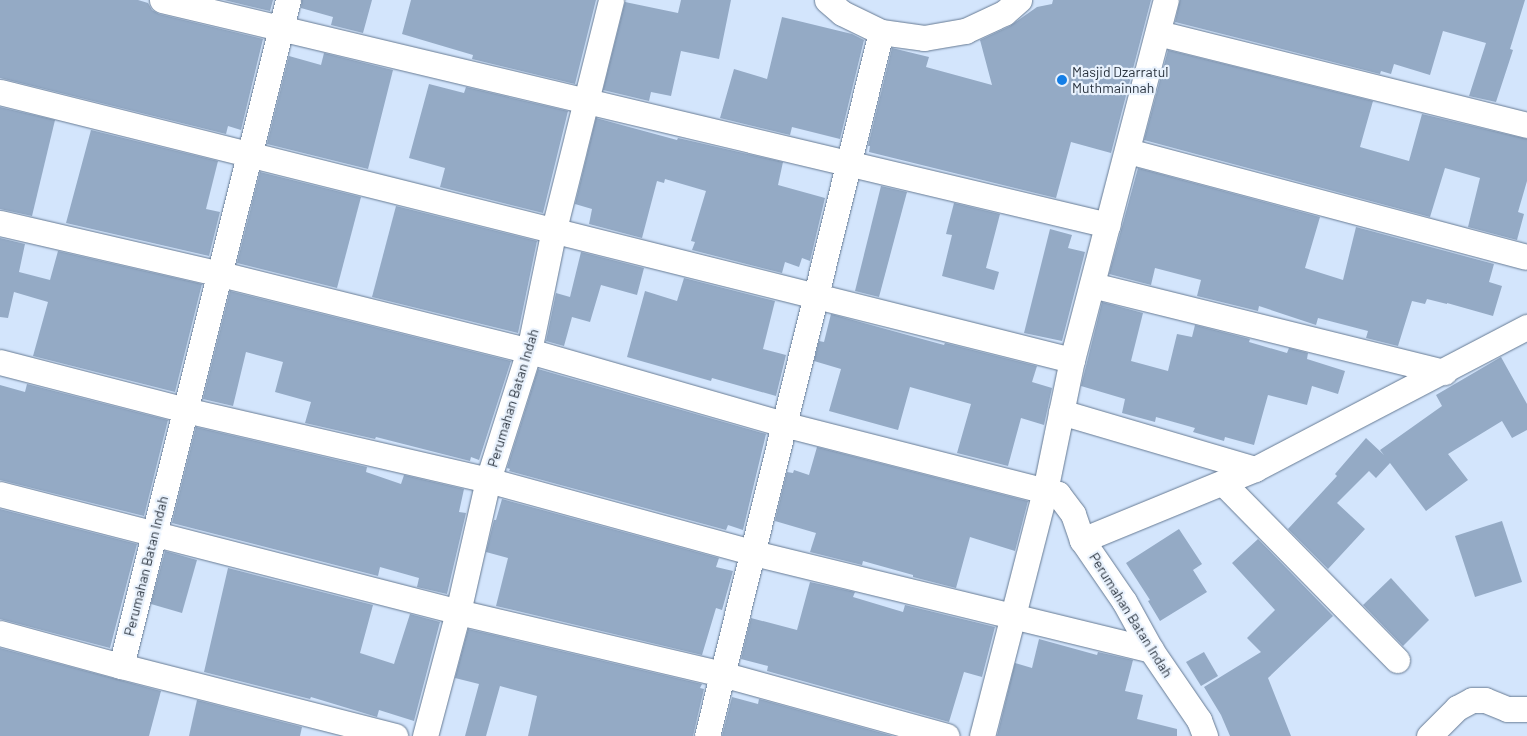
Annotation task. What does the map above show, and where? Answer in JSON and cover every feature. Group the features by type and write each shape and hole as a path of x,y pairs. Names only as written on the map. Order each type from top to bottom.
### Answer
{"street":[{"path":"162,0 1108,225"},
{"name":"Perumahan Batan Indah","path":"120,666 221,274 288,0"},
{"name":"Perumahan Batan Indah","path":"425,736 458,612 488,480 529,351 554,229 610,0"},
{"path":"827,0 842,13 881,32 924,38 966,32 1004,13 1018,0"},
{"path":"982,736 1013,616 1052,492 1061,412 1072,360 1166,0"},
{"path":"707,736 754,553 783,424 850,164 881,32"},
{"path":"1158,34 1527,125"},
{"path":"0,92 1072,360"},
{"path":"1128,151 1526,253"},
{"path":"0,223 221,274 529,351 783,424 1052,492"},
{"path":"1092,285 1444,372"},
{"path":"1082,540 1224,484 1444,372 1527,327"},
{"path":"0,362 185,410 488,480 754,553 1151,650"},
{"path":"1061,412 1255,469"},
{"path":"1224,484 1397,660"},
{"name":"Perumahan Batan Indah","path":"1052,492 1073,514 1082,540 1124,601 1151,650 1199,720 1205,736"},
{"path":"0,494 153,535 458,612 722,674 947,736"},
{"path":"0,633 120,666 395,736"},
{"path":"1429,736 1457,708 1472,700 1485,700 1507,709 1527,709"}],"building":[{"path":"0,0 138,0 148,3 152,10 159,14 263,39 241,130 228,126 226,134 0,78"},
{"path":"224,0 273,0 270,11"},
{"path":"302,0 372,0 363,33 331,25 333,17 301,8"},
{"path":"411,0 596,0 575,84 472,59 473,55 402,34"},
{"path":"681,0 731,0 719,59 681,51 671,96 651,92 649,101 603,90 625,2 678,13"},
{"path":"1053,0 1151,0 1111,153 1071,142 1056,198 869,152 870,146 868,146 892,48 929,57 926,67 992,85 980,40 1010,26 1037,7 1052,4"},
{"path":"1180,0 1525,0 1510,49 1513,50 1496,102 1469,96 1486,43 1443,31 1430,75 1394,64 1391,74 1381,71 1380,74 1175,22"},
{"path":"782,17 852,34 864,40 840,139 792,127 790,135 720,118 734,69 767,79"},
{"path":"1168,50 1373,101 1360,147 1409,161 1422,114 1527,139 1527,181 1518,212 1524,214 1517,240 1468,227 1480,178 1445,168 1430,217 1144,140"},
{"path":"324,53 393,70 368,169 267,144 289,56 321,65"},
{"path":"429,84 464,93 466,87 568,111 543,213 440,187 445,168 409,158"},
{"path":"0,107 55,120 32,216 0,209"},
{"path":"596,118 677,140 678,138 783,162 778,185 825,198 810,261 802,258 799,267 785,262 782,273 692,250 695,242 691,241 706,191 665,179 664,183 657,181 642,238 589,224 592,209 575,204"},
{"path":"91,130 218,161 206,209 220,212 209,256 66,223"},
{"path":"1138,168 1320,217 1305,268 1343,280 1356,227 1494,264 1489,282 1502,286 1493,316 1427,299 1425,304 1412,301 1398,346 1366,338 1368,331 1318,318 1316,325 1259,306 1258,311 1197,296 1201,280 1155,268 1151,285 1109,274"},
{"path":"260,172 361,197 337,288 237,263"},
{"path":"881,186 907,192 879,297 855,291"},
{"path":"954,203 1000,214 986,268 999,272 994,290 942,276 952,235 946,234"},
{"path":"396,206 537,241 518,333 372,297"},
{"path":"1050,229 1072,235 1068,248 1085,252 1062,341 1024,333"},
{"path":"0,238 25,244 19,272 50,280 58,251 202,284 175,392 33,356 48,302 14,292 8,318 0,317"},
{"path":"581,252 644,268 637,295 601,285 590,322 572,317 564,346 546,341 556,293 570,297"},
{"path":"684,278 775,301 763,349 786,355 776,396 712,378 711,381 627,357 645,291 677,301"},
{"path":"230,291 511,361 479,460 471,457 470,461 376,437 375,439 305,423 311,402 275,392 283,362 246,352 233,406 203,399"},
{"path":"1102,302 1143,313 1131,361 1168,371 1177,334 1192,337 1195,325 1250,339 1249,342 1287,353 1289,348 1308,353 1307,359 1345,371 1338,394 1312,386 1307,405 1268,395 1254,445 1225,437 1224,441 1193,432 1195,428 1156,417 1155,422 1122,413 1125,399 1081,386"},
{"path":"831,314 944,345 945,343 1037,366 1032,382 1052,388 1044,425 1021,418 1008,466 957,453 971,404 910,387 898,430 829,411 841,369 814,361 819,341 824,342"},
{"path":"1501,357 1527,404 1527,430 1512,438 1502,421 1448,454 1468,480 1426,511 1390,463 1376,478 1369,471 1337,503 1365,529 1328,569 1288,529 1337,476 1335,474 1366,438 1384,455 1380,450 1442,406 1436,395"},
{"path":"538,369 766,434 743,530 728,525 726,530 509,471 510,469 507,468"},
{"path":"27,384 168,420 144,516 0,480 0,385 25,392"},
{"path":"196,427 367,467 366,472 401,484 404,475 464,489 459,512 466,513 447,594 417,587 419,578 380,567 378,576 172,523"},
{"path":"817,447 1028,501 1015,551 970,537 956,588 863,561 862,565 810,552 816,533 775,521 787,472 793,473 794,470 809,475"},
{"path":"502,499 719,558 716,567 733,571 722,610 716,608 702,655 496,606 508,558 486,552 494,520 496,520"},
{"path":"0,509 137,544 110,648 0,619"},
{"path":"1502,521 1522,582 1475,597 1455,536"},
{"path":"1179,529 1202,564 1193,570 1207,592 1160,621 1148,601 1150,600 1126,563"},
{"path":"1258,539 1333,616 1268,678 1291,736 1230,736 1221,715 1204,687 1261,652 1247,638 1275,610 1232,563"},
{"path":"165,551 197,560 182,613 151,604"},
{"path":"228,568 373,605 360,653 394,664 410,614 440,622 414,721 379,710 377,717 311,697 310,699 204,672"},
{"path":"1391,578 1429,620 1403,646 1363,605"},
{"path":"810,582 855,592 853,597 903,612 905,605 995,627 982,677 964,672 949,722 767,671 768,666 741,659 751,618 797,630"},
{"path":"468,629 702,684 700,688 704,689 693,736 528,736 537,696 500,686 486,736 465,736 479,684 455,678"},
{"path":"1039,639 1097,655 1098,652 1133,660 1125,691 1143,695 1137,719 1177,729 1177,736 997,736 1015,663 1032,668"},
{"path":"0,648 161,691 149,736 0,736"},
{"path":"1204,652 1218,676 1201,686 1186,662"},
{"path":"732,697 758,704 759,699 893,736 722,736"},
{"path":"197,700 302,727 300,736 189,736"}],"place":[{"name":"Masjid Dzarratul Muthmainnah","path":"1062,80"}]}
